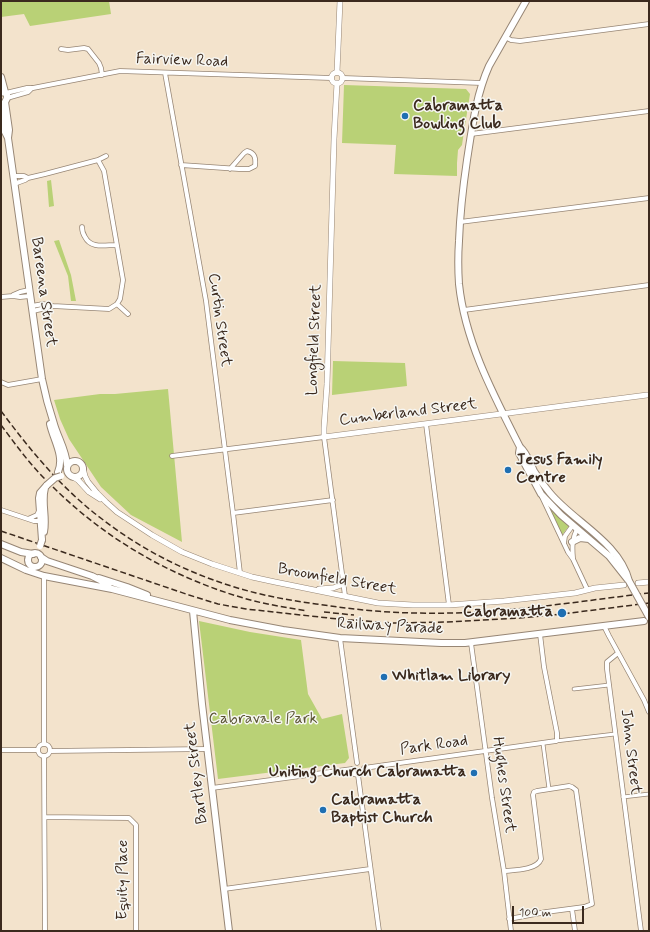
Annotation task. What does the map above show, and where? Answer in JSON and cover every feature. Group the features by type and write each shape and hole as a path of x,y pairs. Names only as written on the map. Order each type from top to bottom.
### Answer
{"main road":[{"path":"526,1 489,66 478,97 462,196 458,272 459,285 470,336 476,354 503,414 520,447 524,450 534,471 549,492 618,557 626,582 647,619"},
{"name":"Bareena Street","path":"1,76 9,130 8,138 14,184 42,379 54,426 64,448 67,466"},
{"name":"Bareena Street","path":"1,110 5,132 8,138"},
{"path":"47,400 50,426 60,457 61,465 57,476"},
{"path":"520,447 519,453 541,494 556,510 609,556 624,572"},
{"name":"Bareena Street","path":"64,448 78,461"},
{"path":"37,566 41,562 40,521 42,519 44,493 47,485 72,460 81,463 83,468 82,473 79,476 57,476"},
{"path":"67,466 67,472 72,476"},
{"path":"30,564 28,558 37,550 44,532 45,525 42,510"},
{"path":"575,527 580,521"},
{"path":"572,542 580,538 589,539"},
{"path":"1,544 23,553 37,554 46,560 92,576 112,589"},
{"path":"16,550 32,566 48,564 61,565"},
{"name":"Railway Parade","path":"1,558 26,570 44,576 112,589 230,620 283,630 340,638 471,643 647,619"},
{"name":"Railway Parade","path":"92,576 137,591 161,602"},
{"name":"Bartley Street","path":"193,611 207,749 229,931"}],"street":[{"path":"340,1 338,72 341,74 342,78"},
{"path":"505,37 511,40 520,41 649,24"},
{"path":"61,49 88,49 99,63 102,75"},
{"name":"Fairview Road","path":"4,97 27,88 120,71 331,78"},
{"path":"338,72 334,73 331,78 332,81 337,83 341,82 342,78"},
{"name":"Curtin Street","path":"165,73 206,301 224,450 234,513 240,573"},
{"path":"342,78 482,83"},
{"name":"Longfield Street","path":"337,83 324,437 345,596"},
{"path":"471,134 649,111"},
{"path":"181,165 230,168 249,169 255,166 256,159 254,154 247,151 230,168"},
{"path":"14,184 28,178 98,160 106,156"},
{"path":"32,308 53,306 109,309 117,304 120,299 123,280 104,172 98,160"},
{"path":"13,176 24,176 28,178"},
{"path":"460,222 649,198"},
{"path":"82,227 85,238 93,245 116,245"},
{"path":"464,310 649,286"},
{"path":"1,297 20,297 30,293"},
{"path":"117,304 128,314"},
{"path":"1,382 8,385 42,379"},
{"name":"Cumberland Street","path":"172,456 648,395"},
{"path":"426,424 449,605"},
{"path":"83,468 88,482 110,507"},
{"path":"72,476 110,507"},
{"path":"541,494 564,545 573,559 587,589"},
{"path":"234,513 333,500"},
{"name":"Broomfield Street","path":"110,507 152,535 182,552 227,570 252,577 386,604 449,605 504,601 575,593 587,589 626,582"},
{"path":"1,510 26,519 40,521"},
{"path":"26,519 38,515 42,510"},
{"path":"34,517 38,518 44,532"},
{"path":"564,545 565,536 575,527"},
{"path":"573,559 572,542 575,527"},
{"path":"44,576 44,744"},
{"path":"638,583 649,582"},
{"path":"312,589 333,588 344,584"},
{"path":"604,626 649,712"},
{"path":"540,634 544,667 557,733 556,741 615,734"},
{"path":"340,638 357,763"},
{"name":"Hughes Street","path":"471,643 492,798 504,871 511,931"},
{"name":"John Street","path":"618,653 607,662 607,669 641,931"},
{"path":"574,689 609,685"},
{"path":"644,700 649,704"},
{"name":"Park Road","path":"364,768 556,741"},
{"path":"38,750 40,746 44,744"},
{"path":"44,744 48,746 50,750"},
{"path":"543,744 550,789"},
{"path":"50,750 207,749"},
{"path":"1,750 38,750"},
{"path":"38,750 41,755 44,756"},
{"path":"44,756 49,754 50,750"},
{"path":"44,756 45,931"},
{"path":"357,763 364,768 362,773 358,775"},
{"path":"212,788 352,769 357,763"},
{"path":"352,769 354,774 358,775"},
{"path":"358,775 379,931"},
{"path":"504,871 529,868 538,864 541,859 533,794 534,792 570,786 576,790 592,904 584,907 509,919"},
{"path":"623,797 649,794"},
{"name":"Equity Place","path":"45,817 130,818 136,826 136,931"},
{"path":"224,889 370,869"},
{"path":"572,909 575,931"}],"green space":[{"path":"1,1 109,1 111,14 30,26 24,14 1,17"},
{"name":"Cabramatta Bowling Club","path":"344,85 466,89 470,94 462,145 458,150 457,176 394,174 396,145 342,143"},
{"path":"51,180 54,206 49,207 47,181"},
{"path":"59,240 71,275 76,301 71,301 68,276 54,241"},
{"path":"333,361 405,363 407,386 332,395"},
{"path":"168,389 182,542 131,515 101,487 69,439 60,419 54,400 100,394"},
{"path":"548,507 569,526 562,535"},
{"name":"Cabravale Park","path":"199,621 250,632 301,640 308,694 322,719 342,714 349,758 345,763 218,779"}],"railway":[{"path":"1,411 24,441 60,482 87,507 119,532 156,554 195,573 256,593 294,601 342,608 407,613 449,613 506,610 649,593"},
{"path":"1,425 36,470 71,504 94,523 143,556 197,582 225,592 254,601 307,611"},
{"path":"1,531 189,595 218,604 246,609 338,619 394,623 520,618 649,603"},
{"path":"324,612 354,615"}],"place":[{"name":"Cabramatta Bowling Club","path":"405,116"},
{"name":"Jesus Family Centre","path":"508,470"},
{"name":"Cabramatta","path":"562,613"},
{"name":"Whitlam Library","path":"384,677"},
{"name":"Uniting Church Cabramatta","path":"474,773"},
{"name":"Cabramatta Baptist Church","path":"323,810"}]}
